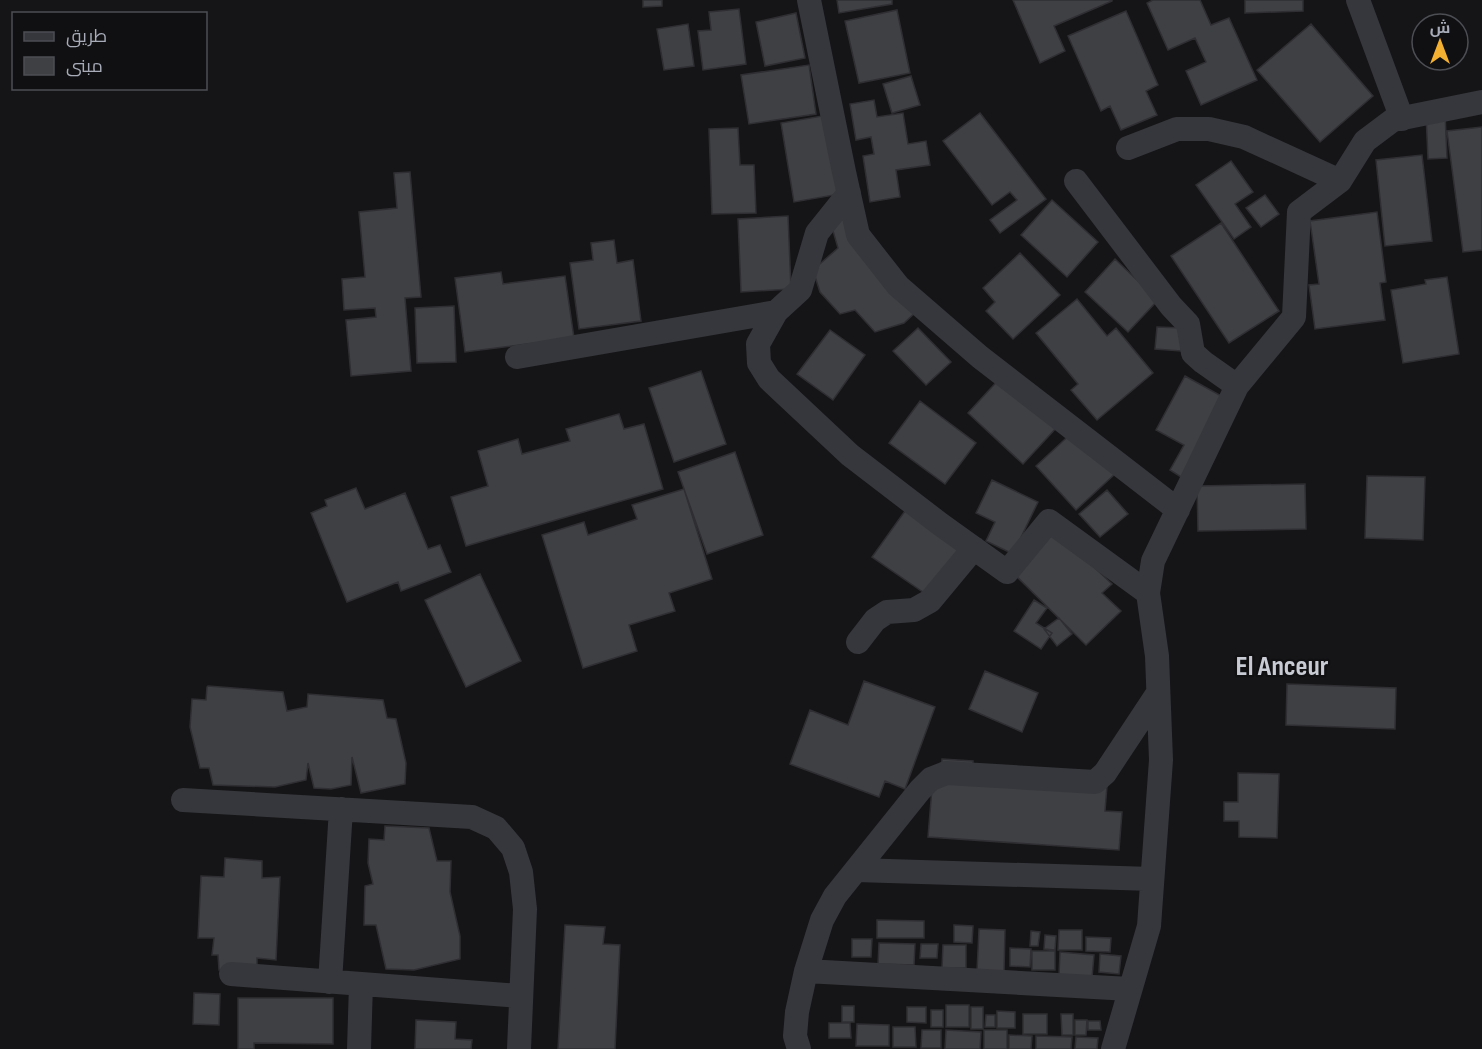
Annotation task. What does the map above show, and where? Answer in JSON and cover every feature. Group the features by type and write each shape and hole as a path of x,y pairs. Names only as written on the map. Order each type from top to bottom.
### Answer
{"street":[{"path":"809,0 858,235 898,286 980,357 1178,510"},
{"path":"1358,0 1402,119"},
{"path":"1113,1049 1149,926 1161,760 1156,656 1148,593 1153,561 1237,386 1294,317 1299,212 1340,181 1365,141 1393,120 1482,102"},
{"path":"1128,147 1177,129 1209,129 1244,137 1340,181"},
{"path":"1076,181 1171,306 1188,324 1193,353 1237,386"},
{"path":"849,193 817,233 800,290 776,312 758,344 759,363 769,379 850,455 1007,572 1049,521 1148,593"},
{"path":"517,357 776,312"},
{"path":"858,642 875,620 887,612 914,610 930,601 974,548"},
{"path":"799,1049 795,1036 797,1012 806,971 822,920 835,896 920,790 932,779 946,773 1095,782 1105,773 1158,693"},
{"path":"183,800 472,817 496,828 513,848 521,872 525,909 519,1049"},
{"path":"330,982 341,809"},
{"path":"856,870 1152,879"},
{"path":"806,971 1130,989"},
{"path":"231,974 521,996"},
{"path":"359,1049 361,984"}],"building":[{"path":"643,0 662,0 662,6 643,7"},
{"path":"837,0 892,0 892,4 839,13"},
{"path":"1013,0 1112,1 1054,26 1065,51 1040,63"},
{"path":"1153,0 1200,0 1211,25 1229,18 1257,80 1201,105 1186,71 1206,62 1195,38 1168,50 1147,3"},
{"path":"1245,0 1303,0 1303,11 1245,13"},
{"path":"739,9 746,64 703,70 698,31 711,30 709,12"},
{"path":"897,10 910,73 859,83 845,21"},
{"path":"1126,11 1158,85 1146,91 1157,115 1121,130 1110,106 1101,111 1068,36"},
{"path":"796,13 805,58 765,66 756,22"},
{"path":"688,24 694,66 664,70 657,29"},
{"path":"1311,24 1373,96 1320,142 1257,70"},
{"path":"809,65 816,114 749,124 741,75"},
{"path":"911,76 920,105 892,113 883,84"},
{"path":"874,100 877,117 903,113 908,144 926,141 930,165 896,170 900,197 870,202 863,156 874,154 871,137 856,140 850,104"},
{"path":"980,113 1046,199 1000,233 990,220 1017,200 1010,192 992,205 943,141"},
{"path":"1445,113 1447,158 1428,159 1426,114"},
{"path":"828,115 840,194 794,202 781,123"},
{"path":"1482,127 1482,250 1463,252 1447,131"},
{"path":"738,128 740,165 754,165 756,213 712,214 709,129"},
{"path":"1422,155 1432,241 1385,246 1376,160"},
{"path":"1231,161 1253,192 1235,204 1251,227 1234,239 1196,185"},
{"path":"410,172 421,297 405,298 411,371 351,376 346,320 376,317 375,308 344,310 342,279 365,277 359,212 397,208 394,173"},
{"path":"1265,195 1279,214 1261,227 1246,208"},
{"path":"1052,200 1098,242 1067,277 1021,235"},
{"path":"1377,212 1386,282 1380,283 1385,320 1315,329 1309,285 1319,284 1310,221"},
{"path":"788,216 791,289 741,292 738,219"},
{"path":"839,216 854,231 917,311 904,323 875,332 855,310 840,314 820,292 813,270 838,248 831,224"},
{"path":"1221,223 1279,311 1229,343 1171,256"},
{"path":"614,240 617,263 633,260 641,321 579,329 570,263 593,260 591,243"},
{"path":"1020,253 1060,295 1013,339 986,311 995,302 983,288"},
{"path":"1115,259 1158,300 1128,332 1085,292"},
{"path":"501,272 503,284 565,276 574,338 465,352 455,278"},
{"path":"1447,277 1459,354 1403,363 1391,290 1426,284 1425,280"},
{"path":"1077,299 1107,336 1116,328 1153,373 1097,420 1071,390 1078,384 1036,333"},
{"path":"454,306 456,362 417,363 415,308"},
{"path":"1157,327 1183,328 1181,351 1155,349"},
{"path":"918,328 951,362 926,385 893,351"},
{"path":"830,330 865,355 833,400 797,374"},
{"path":"701,371 726,444 674,462 649,388"},
{"path":"1002,376 1058,426 1023,464 968,413"},
{"path":"1185,376 1225,398 1181,477 1170,470 1184,445 1156,430"},
{"path":"920,401 976,443 945,484 889,443"},
{"path":"619,414 624,429 644,424 663,489 466,546 451,497 488,486 478,451 518,439 522,454 570,441 566,429"},
{"path":"1076,429 1116,473 1076,510 1036,466"},
{"path":"735,452 763,535 707,554 678,472"},
{"path":"1367,476 1425,477 1423,540 1365,538"},
{"path":"992,480 1038,502 1013,554 986,541 995,522 976,513"},
{"path":"1305,484 1306,529 1198,531 1197,486"},
{"path":"356,488 365,509 405,493 428,549 440,545 451,572 401,591 398,582 347,602 311,513 327,506 325,500"},
{"path":"684,489 712,579 669,593 675,611 629,625 637,651 583,668 542,535 584,522 588,535 637,519 632,505"},
{"path":"1107,490 1128,514 1100,537 1079,514"},
{"path":"910,504 970,547 933,599 872,557"},
{"path":"1059,521 1096,569 1112,584 1102,593 1121,611 1086,645 1010,570"},
{"path":"480,574 521,661 466,687 425,600"},
{"path":"1034,600 1047,608 1036,623 1052,633 1041,649 1014,631"},
{"path":"1059,618 1072,634 1057,646 1044,629"},
{"path":"985,671 1038,693 1022,732 969,709"},
{"path":"864,681 935,707 905,789 885,781 879,797 790,764 810,710 848,725"},
{"path":"1287,684 1396,688 1395,729 1286,725"},
{"path":"208,686 283,692 287,711 307,707 308,694 383,700 387,718 396,719 406,763 405,784 361,793 352,757 351,785 331,789 314,788 308,763 306,780 275,787 213,785 209,768 200,768 190,727 192,699 206,700"},
{"path":"942,759 973,761 972,774 1108,773 1105,811 1122,812 1119,850 928,837 933,776 941,776"},
{"path":"1238,773 1279,774 1277,838 1239,837 1239,821 1224,821 1224,802 1238,802"},
{"path":"385,826 429,828 437,861 451,861 450,892 460,936 460,959 414,970 386,969 376,925 364,925 365,886 373,884 368,863 369,839 384,840"},
{"path":"225,858 262,861 262,878 280,877 276,960 257,958 257,970 219,970 218,955 212,955 214,938 198,938 201,876 224,877"},
{"path":"877,920 924,921 924,938 877,938"},
{"path":"565,925 605,927 603,944 620,945 615,1049 558,1049"},
{"path":"954,925 973,926 972,943 954,942"},
{"path":"979,929 1005,930 1004,973 977,971"},
{"path":"1059,930 1082,930 1082,950 1058,950"},
{"path":"1031,931 1040,932 1038,946 1030,946"},
{"path":"1045,935 1056,936 1055,950 1044,949"},
{"path":"1086,937 1111,938 1110,952 1086,951"},
{"path":"852,939 872,939 871,957 852,957"},
{"path":"879,943 915,944 914,965 878,964"},
{"path":"921,944 938,944 937,958 920,958"},
{"path":"943,945 966,945 966,968 942,968"},
{"path":"1010,948 1031,949 1030,967 1010,966"},
{"path":"1032,951 1055,951 1055,970 1032,970"},
{"path":"1060,952 1094,955 1092,978 1059,975"},
{"path":"1100,954 1121,956 1119,974 1099,972"},
{"path":"194,993 220,994 219,1025 193,1024"},
{"path":"238,998 333,998 333,1044 254,1043 254,1049 238,1049"},
{"path":"946,1005 969,1005 969,1027 946,1027"},
{"path":"842,1006 854,1006 854,1022 842,1022"},
{"path":"907,1007 926,1007 926,1023 907,1022"},
{"path":"971,1007 983,1007 983,1029 971,1029"},
{"path":"931,1010 943,1010 943,1027 931,1027"},
{"path":"997,1011 1015,1012 1015,1028 997,1028"},
{"path":"1023,1014 1047,1014 1047,1034 1023,1034"},
{"path":"1061,1014 1073,1014 1073,1035 1062,1035"},
{"path":"986,1015 995,1015 995,1027 985,1027"},
{"path":"416,1020 456,1022 455,1039 472,1040 471,1049 415,1049"},
{"path":"1075,1020 1087,1020 1086,1035 1075,1035"},
{"path":"1088,1021 1100,1021 1101,1030 1088,1030"},
{"path":"829,1023 850,1023 851,1038 829,1038"},
{"path":"857,1024 889,1025 889,1046 856,1046"},
{"path":"893,1027 915,1027 916,1047 893,1047"},
{"path":"922,1030 941,1030 941,1048 921,1048"},
{"path":"946,1030 981,1032 980,1049 945,1049"},
{"path":"984,1030 1007,1030 1007,1049 984,1049"},
{"path":"1009,1035 1032,1036 1031,1049 1009,1049"},
{"path":"1036,1036 1072,1037 1071,1049 1036,1049"},
{"path":"1076,1037 1098,1038 1097,1049 1075,1049"}],"district":[{"name":"El Anceur","path":"1282,665"}]}
